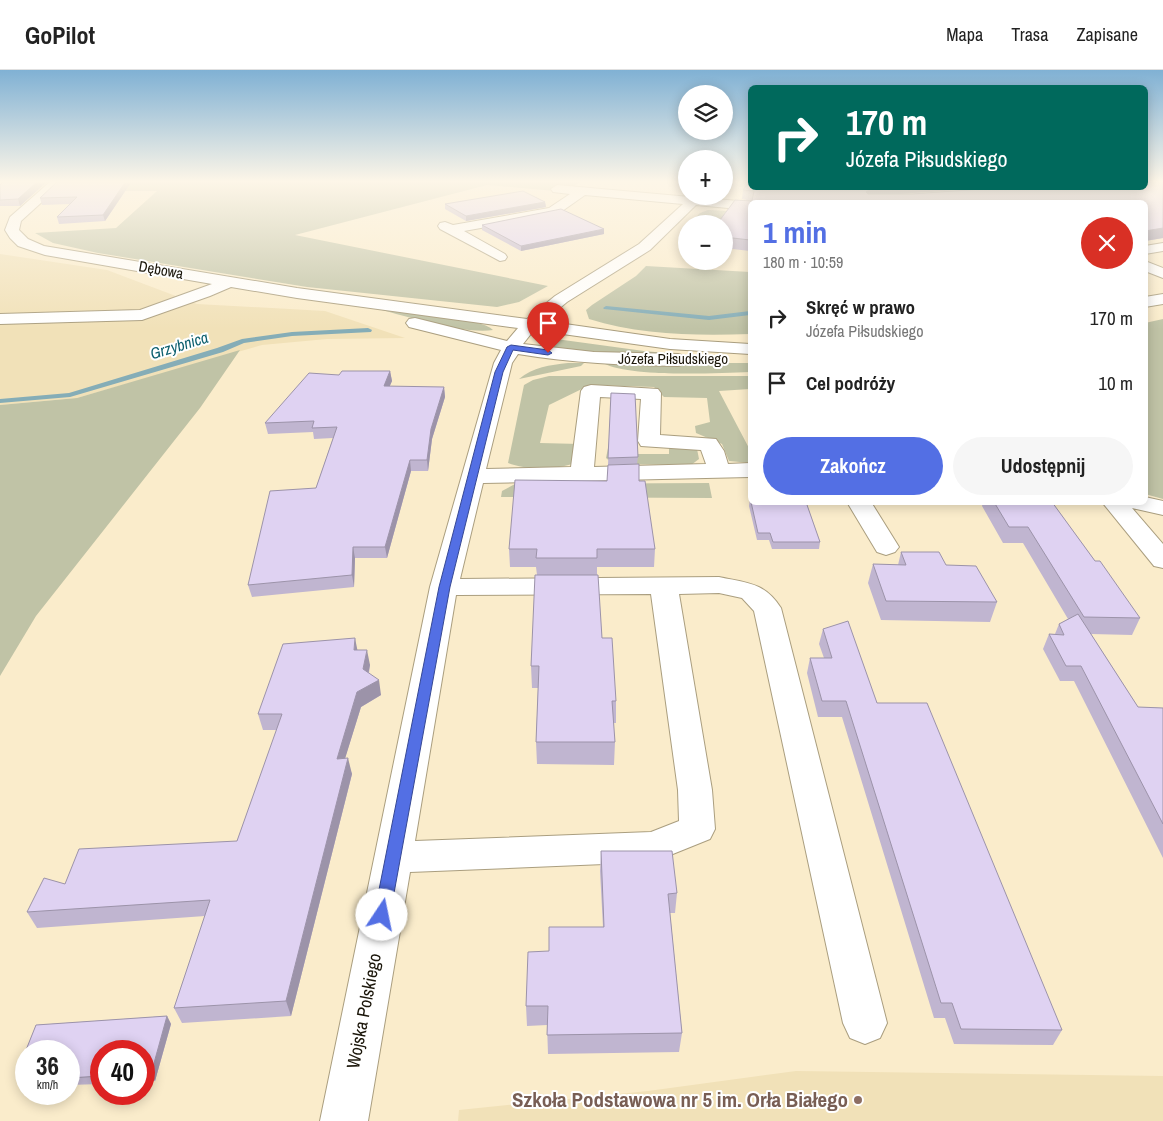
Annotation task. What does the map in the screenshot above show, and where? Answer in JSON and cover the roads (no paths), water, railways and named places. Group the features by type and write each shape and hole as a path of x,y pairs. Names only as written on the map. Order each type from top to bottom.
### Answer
{"street":[{"name":"Dębowa","path":"12,230 16,238 23,243 50,252 297,293 530,324"},
{"path":"452,230 500,257"},
{"name":"Wojska Polskiego","path":"344,1121 444,587 503,363 511,347 530,324 572,291 645,247 663,230"},
{"path":"1148,250 1163,248"},
{"path":"1148,267 1163,273"},
{"path":"0,319 135,316 161,309 228,282"},
{"name":"Józefa Piłsudskiego","path":"572,291 564,310 568,318 584,328 614,337"},
{"path":"204,293 228,300"},
{"name":"Dębowa","path":"297,293 511,347"},
{"path":"258,303 358,308"},
{"name":"Józefa Piłsudskiego","path":"530,324 614,337 691,346 748,349"},
{"name":"Józefa Piłsudskiego","path":"511,347 596,358"},
{"name":"Józefa Piłsudskiego","path":"497,382 526,368 555,361 596,358 682,360 748,358"},
{"path":"582,474 591,391 651,393 649,440 708,444 713,451 719,471"},
{"path":"474,476 748,470"},
{"path":"861,505 886,547"},
{"path":"1117,505 1163,560"},
{"path":"1148,505 1163,508"},
{"path":"444,587 719,585 751,592 767,608 865,1023"},
{"path":"393,857 653,847 697,829 695,790 664,586"}],"waterway":[{"path":"606,308 709,318 748,313"},
{"name":"Grzybnica","path":"0,401 70,395 220,350 242,341 292,334 368,330"}],"place":[{"name":"Szkoła Podstawowa nr 5 im. Orła Białego","path":"858,1100"}]}
